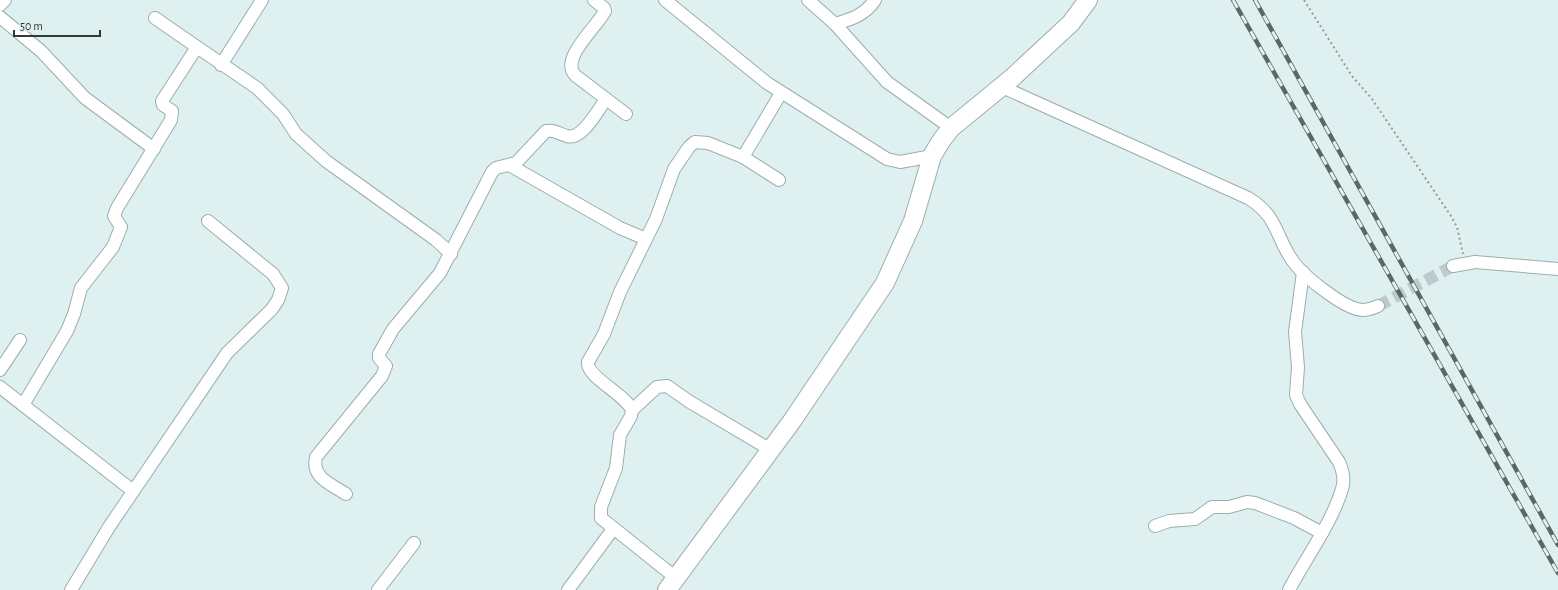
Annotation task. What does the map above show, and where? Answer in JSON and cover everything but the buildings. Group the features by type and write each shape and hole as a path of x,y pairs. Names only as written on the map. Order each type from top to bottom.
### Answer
{"street":[{"path":"0,5 5,0"},
{"path":"221,65 262,0"},
{"path":"594,0 604,8 605,11 575,53 570,66 576,76 626,114"},
{"path":"665,0 780,93 890,160 907,161 932,156"},
{"path":"808,0 835,24 887,82 951,128"},
{"path":"835,24 859,16 866,12 875,0"},
{"path":"771,450 690,402 667,386 657,387 632,410 631,416 620,434 616,468 601,507 601,518 672,584 771,450 885,283 913,221 932,156 951,128 1000,86 1012,78 1071,23 1088,0"},
{"path":"0,17 42,51 85,98 154,149"},
{"path":"156,18 221,65 258,88 271,100 283,114 296,134 311,149 436,240 451,254"},
{"path":"23,405 54,355 72,322 81,288 118,238 121,227 114,216 116,208 154,149 172,116 172,111 163,105 162,101 197,47"},
{"path":"1000,86 1253,200 1272,218 1288,253 1295,264 1303,272 1320,286 1356,309 1370,309 1378,306"},
{"path":"742,157 780,93"},
{"path":"346,494 317,473 314,467 316,457 382,376 386,366 379,356 387,340 405,314 440,273 492,172 496,168 511,166 521,160 546,131 555,130 571,137 576,137 583,131 606,99"},
{"path":"632,410 626,401 591,372 587,365 604,334 620,292 656,219 674,169 695,142 708,143 742,157 779,180"},
{"path":"511,166 620,228 646,239"},
{"path":"71,590 109,527 227,353 272,309 281,294 282,288 273,274 208,221"},
{"path":"1459,264 1494,263 1558,269"},
{"path":"1289,590 1322,533 1342,489 1343,471 1339,462 1300,404 1296,395 1298,367 1296,320 1303,272"},
{"path":"0,370 20,340"},
{"path":"0,387 133,491"},
{"path":"1155,526 1169,521 1195,518 1212,507 1229,507 1247,502 1255,503 1294,518 1322,533"},
{"path":"568,590 613,529"},
{"path":"378,590 414,543"}],"path":[{"path":"1304,0 1352,76 1372,99 1451,216 1457,227 1459,264"}],"tunnel":[{"path":"1378,306 1453,266"}],"railway":[{"path":"1233,0 1558,573"},
{"path":"1255,0 1558,545"}]}
